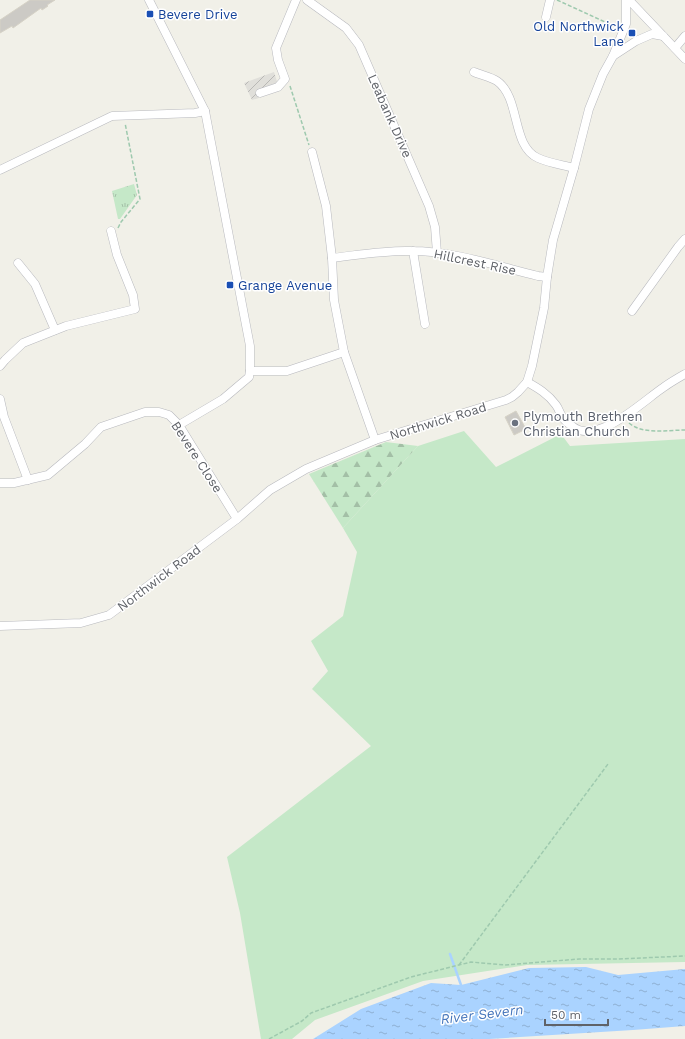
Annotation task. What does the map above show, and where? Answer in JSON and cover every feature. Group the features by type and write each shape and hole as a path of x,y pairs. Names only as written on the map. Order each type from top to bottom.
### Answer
{"street":[{"path":"159,0 150,2 205,111 250,346 250,371 248,377 223,399 179,425"},
{"path":"260,94 278,87 285,79 278,60 276,48 296,0"},
{"name":"Leabank Drive","path":"307,0 346,28 359,45 429,206 435,227 437,253"},
{"path":"546,17 550,0"},
{"path":"628,0 685,59"},
{"name":"Northwick Road","path":"0,626 81,623 109,615 237,519 270,490 306,469 376,440 506,400 518,392 527,382 532,366 544,308 553,240 589,109 626,24 628,0"},
{"path":"613,56 636,41 652,34 663,36"},
{"path":"675,48 685,36"},
{"path":"474,72 497,81 505,90 511,103 521,137 527,149 537,158 574,168"},
{"path":"0,170 105,118 125,115 195,113 205,111"},
{"path":"312,152 326,206 332,258 334,300 344,352 376,440"},
{"path":"2,361 23,343 55,330 135,309 133,295 117,255 111,231"},
{"path":"632,311 685,239"},
{"name":"Hillcrest Rise","path":"332,258 392,251 437,253 448,254 547,277"},
{"path":"413,251 425,324"},
{"path":"18,263 35,284 55,330"},
{"path":"250,371 287,371 344,352"},
{"path":"527,382 539,388 547,395 563,418 574,428 585,431 597,430 610,426 664,386 684,377"},
{"path":"0,399 4,417 28,480"},
{"name":"Bevere Close","path":"0,483 14,483 48,475 85,444 101,427 145,412 159,412 169,416 179,425 237,519"}],"path":[{"path":"557,0 623,30"},
{"path":"285,79 289,84 312,152"},
{"path":"111,231 117,230 120,222 140,199 125,124 125,115"},
{"path":"623,417 635,428 643,430 685,430"},
{"path":"459,966 608,764"},
{"path":"270,1039 302,1021 311,1013 411,977 471,962 505,964 579,959 685,956"}],"shaded area":[{"path":"274,72 279,88 259,95 259,98 252,100 244,83"}],"green space":[{"path":"134,184 137,195 120,219 118,219 112,191"},
{"path":"464,431 496,467 561,434 570,446 685,439 685,962 527,965 423,981 315,1020 292,1039 261,1039 240,913 227,857 371,746 312,689 328,671 311,641 343,616 357,552 343,528 418,446"},
{"path":"386,442 418,446 343,528 309,474"}],"water":[{"name":"River Severn","path":"586,967 618,975 685,969 685,1026 489,1039 313,1039 361,1009 431,983 461,985 529,968"}],"building":[{"path":"30,0 55,0 13,28 12,26 0,33 0,20"},
{"name":"Plymouth Brethren Christian Church","path":"516,411 526,429 514,435 505,417"}],"waterway":[{"path":"450,954 461,985"}],"place":[{"name":"Bevere Drive","path":"150,14"},
{"name":"Old Northwick Lane","path":"632,33"},
{"name":"Grange Avenue","path":"230,285"},
{"name":"Plymouth Brethren Christian Church","path":"515,423"}]}
